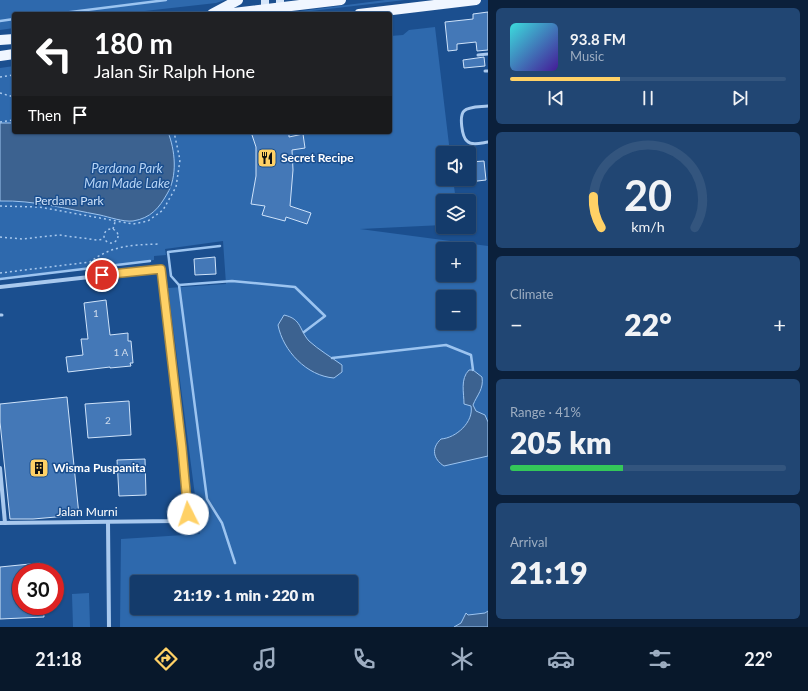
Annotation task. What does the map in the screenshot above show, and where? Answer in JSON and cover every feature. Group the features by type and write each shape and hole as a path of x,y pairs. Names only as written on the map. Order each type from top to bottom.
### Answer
{"main road":[{"path":"216,12 238,0"},
{"path":"238,12 341,0"},
{"path":"376,12 476,0"},
{"path":"0,40 12,39"},
{"path":"0,56 12,54"}],"street":[{"name":"Jalan Murni","path":"0,287 161,269 188,507 188,514 184,520 175,521 3,523"},
{"path":"0,468 3,523"},
{"path":"108,522 109,627"}],"lane":[{"path":"478,55 488,54"},
{"path":"488,106 467,109 461,116 466,140 471,143 488,142"}],"path":[{"path":"0,76 12,75"},
{"path":"0,93 12,96"},
{"path":"0,122 12,120"},
{"path":"0,206 39,207 115,222 133,224 148,220 163,210 176,187 180,160 174,134"},
{"path":"113,229 115,222"},
{"path":"104,239 104,233 106,230 113,229"},
{"path":"0,237 22,239 59,235 97,240 104,239 108,242 115,241 118,235 113,229"},
{"path":"0,273 90,262 100,254 113,249 134,245 159,244"}],"green space":[{"path":"0,0 225,0 216,3 136,12 12,12 12,28 0,30"},
{"path":"385,0 405,0 303,12 293,12"},
{"name":"Perdana Park","path":"435,27 449,146 436,146 436,186 454,186 455,194 436,194 436,225 360,229 458,242 436,242 436,282 476,282 476,244 488,246 488,627 120,627 121,539 200,534 168,288 226,284 223,241 165,249 166,255 154,256 154,260 0,278 0,68 12,66 12,134 392,134 392,36 403,35 409,30"},
{"path":"89,593 90,627 73,627 72,594"}],"water":[{"name":"Perdana Park Man Made Lake","path":"0,123 12,123 12,134 169,134 174,155 173,179 161,204 150,215 139,220 121,220 37,203 0,201"},
{"path":"284,315 294,319 300,325 309,341 342,365 342,372 334,378 324,376 315,373 298,360 291,353 281,335 278,325"},
{"path":"469,370 473,370 482,377 482,385 473,405 476,411 485,415 488,422 488,456 444,466 437,460 435,453 438,442 441,439 452,436 458,432 470,418 471,406 464,404 463,386 464,378"},
{"path":"488,611 488,627 454,627 461,623 466,613 468,615 485,613"}],"building":[{"path":"488,12 488,50 477,51 476,42 457,44 457,50 448,51 445,22 473,19 473,14"},
{"path":"484,57 485,66 464,68 463,60"},
{"path":"252,134 289,134 289,137 303,134 305,148 292,150 293,170 290,206 311,213 307,224 286,217 285,221 262,215 265,206 251,204 256,176 256,147"},
{"path":"484,161 486,180 476,181 476,162"},
{"path":"215,257 216,274 195,275 194,259"},
{"path":"106,300 110,335 128,333 128,341 131,341 133,363 130,363 131,366 68,372 66,357 83,355 81,339 88,339 84,303"},
{"name":"Wisma Puspanita","path":"67,397 79,515 33,519 10,519 0,422 0,404"},
{"path":"129,401 131,435 88,438 85,404"},
{"path":"145,459 146,495 119,496 117,460"},
{"path":"12,566 12,615 44,615 44,617 0,619 0,567"}],"waterway":[{"path":"71,12 166,0"},
{"path":"0,21 12,19"},
{"path":"220,246 168,252 171,276 179,285 207,499 222,523 235,563"},
{"path":"0,279 150,261"},
{"path":"179,285 232,281 295,287 325,316 304,332"},
{"path":"332,358 446,345 471,355 473,370"}],"place":[{"name":"Secret Recipe","path":"267,158"},
{"name":"Wisma Puspanita","path":"39,468"}],"route":[{"path":"102,275 161,269 182,448 188,514"}]}
